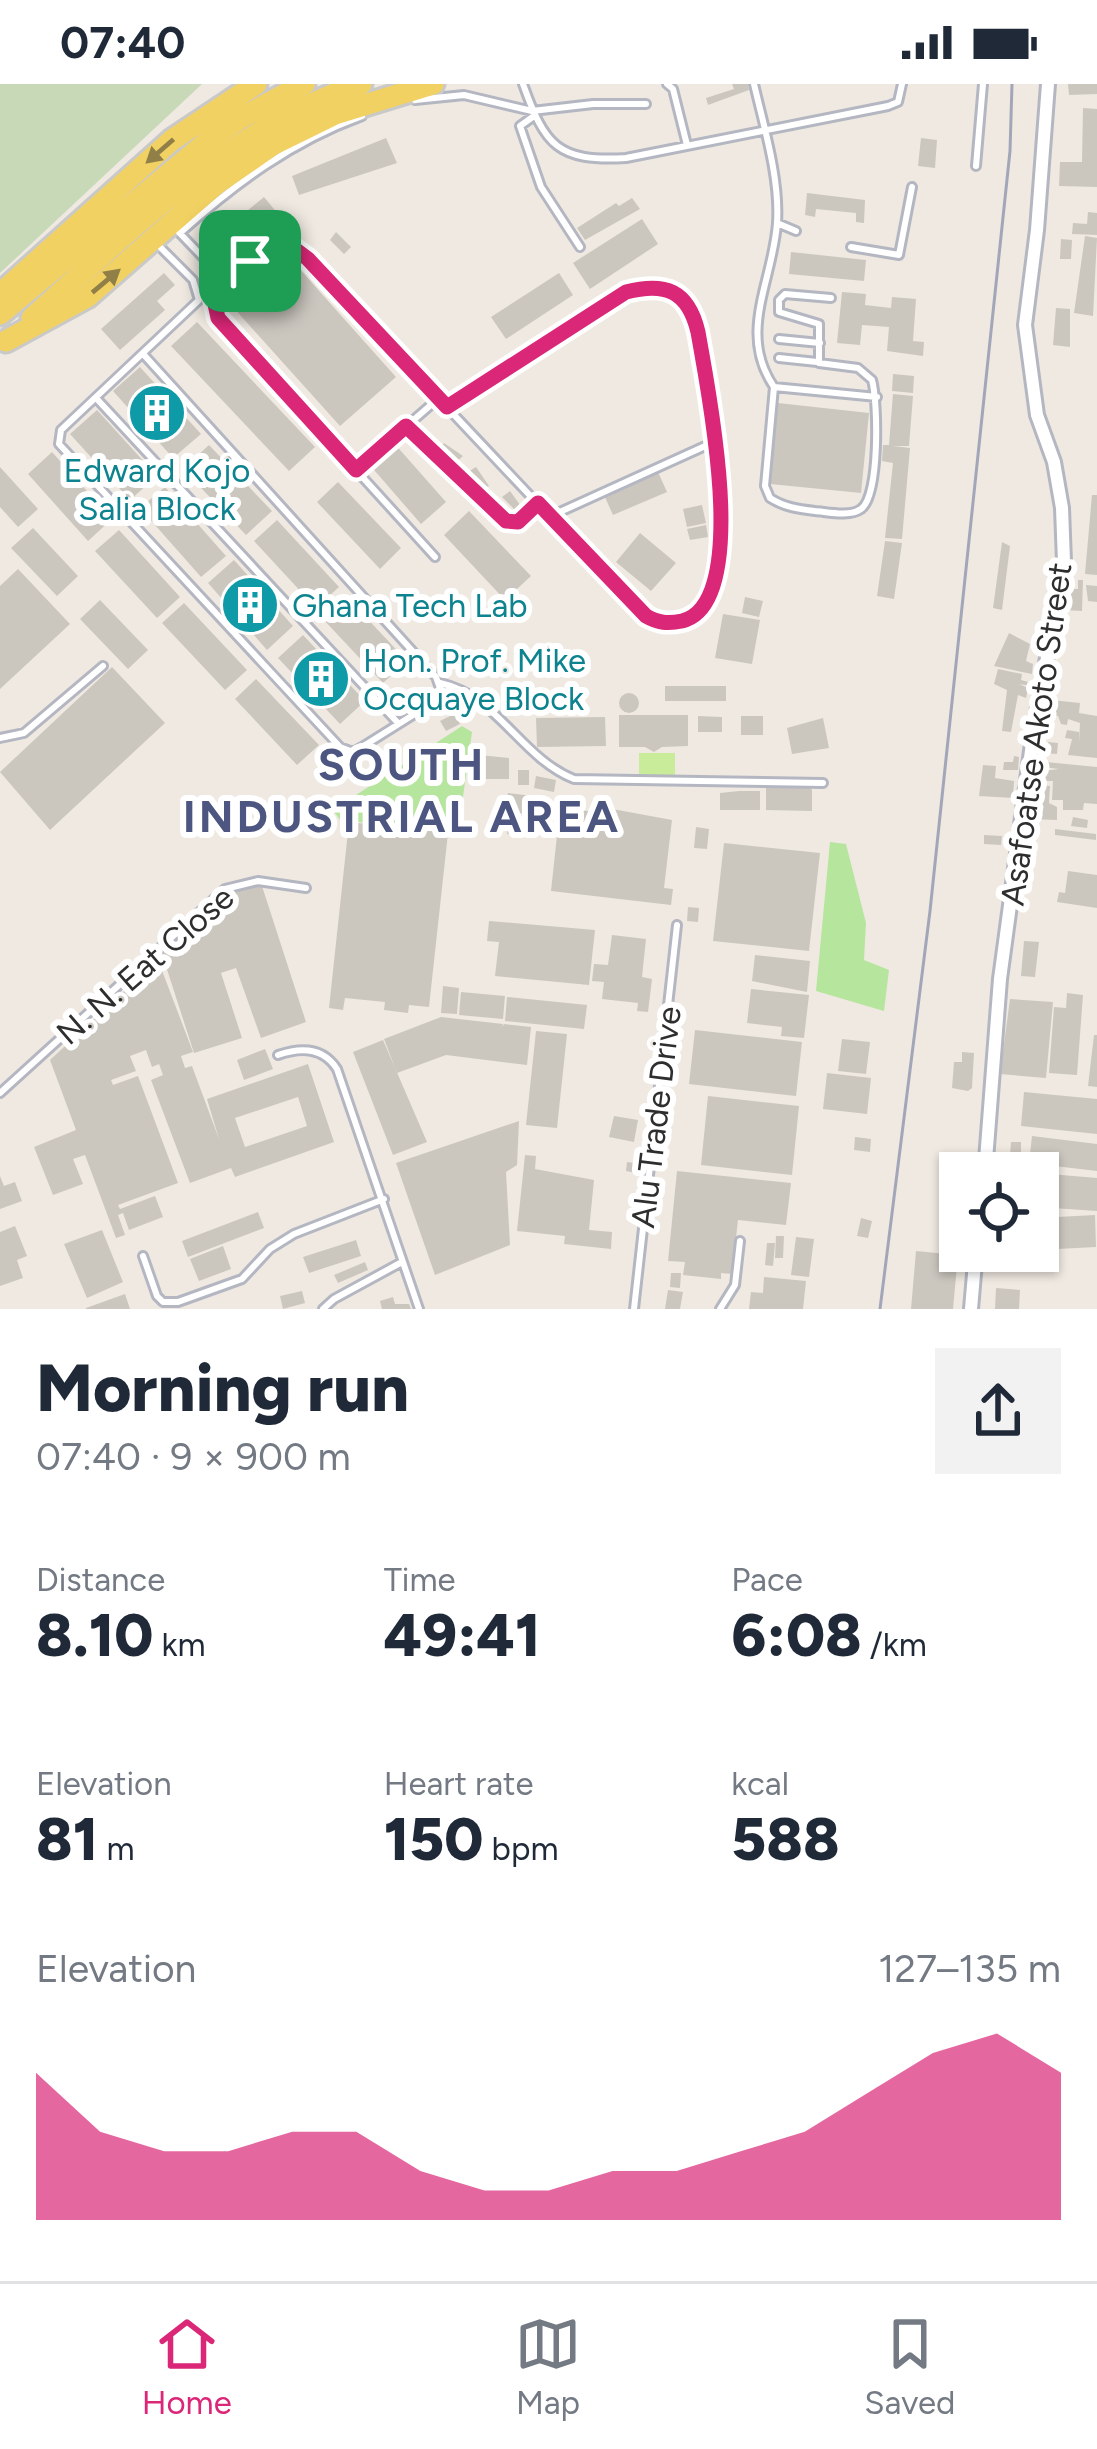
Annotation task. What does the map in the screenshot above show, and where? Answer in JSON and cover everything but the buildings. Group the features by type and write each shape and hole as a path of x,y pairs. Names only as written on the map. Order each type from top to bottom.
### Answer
{"main road":[{"path":"0,294 172,140 256,84"},
{"path":"0,314 208,141 304,84"},
{"path":"3,343 200,171 295,111 361,84"},
{"path":"3,343 87,297 153,240 176,228 215,185 274,144 335,114 433,84"}],"street":[{"name":"Asafoatse Akoto Street","path":"987,1152 1000,979 1033,736 1064,562 1062,508 1054,462 1037,415 1025,326 1048,84"},
{"path":"970,1309 974,1272"}],"lane":[{"path":"523,84 533,114 556,148 590,160 626,158 888,106 898,102 902,84"},
{"path":"667,84 673,89 688,146"},
{"path":"754,84 777,224 763,289 757,352 774,387 766,492 779,504 852,512 867,503 872,484 877,397 872,380 863,370 779,358"},
{"path":"976,166 983,84"},
{"path":"216,271 176,228 249,173 326,131 379,110 449,94 533,114 592,104 646,104"},
{"path":"533,114 520,126 532,166 580,247"},
{"path":"851,247 899,255 912,187"},
{"path":"777,224 796,231"},
{"path":"153,240 193,280 200,293 196,304 61,430 59,444 64,452 340,747 352,752 437,698 440,682"},
{"path":"216,271 239,269 274,244 298,249 440,397 447,407 646,616 665,623 693,617 712,594 721,483 693,311 680,297 656,287 611,300 447,407"},
{"path":"216,271 213,295 218,318 434,557"},
{"path":"818,363 819,324 782,315 779,300 784,294 831,298"},
{"path":"779,339 820,343"},
{"path":"144,355 440,682 467,692 542,762 574,779 823,783"},
{"path":"774,387 877,397"},
{"path":"356,470 440,397"},
{"path":"96,398 398,723"},
{"path":"406,426 506,521 518,522 538,503"},
{"path":"551,516 714,442"},
{"path":"0,738 24,733 103,666"},
{"name":"N. N. Eat Close","path":"0,1093 225,889 258,881 306,888"},
{"name":"Alu Trade Drive","path":"634,1309 677,926"},
{"path":"278,1055 312,1051 330,1058 347,1091 419,1309"},
{"path":"143,1256 157,1296 163,1302 178,1302 242,1280 270,1249 295,1234 384,1199"},
{"path":"720,1309 735,1285 740,1241"},
{"path":"322,1309 403,1262"}],"green space":[{"path":"0,84 202,84 0,273"},
{"path":"462,726 472,732 458,833 340,820 333,810"},
{"path":"639,753 675,753 675,775 639,775"},
{"path":"830,842 846,844 866,923 864,960 889,970 884,1011 816,991"}],"railway":[{"path":"880,1309 930,911 1010,151 1012,84"}],"place":[{"name":"Edward Kojo Salia Block","path":"157,413"},
{"name":"Ghana Tech Lab","path":"250,605"},
{"name":"Hon. Prof. Mike Ocquaye Block","path":"321,679"}],"district":[{"name":"SOUTH INDUSTRIAL AREA","path":"402,790"}],"route":[{"path":"274,244 298,249 447,407 626,292 656,287 680,297 693,311 698,332 720,466 718,558 707,604 693,617 655,622 619,591 538,503 518,522 506,521 406,426 356,470 218,318 213,295 216,271 232,272 250,261 274,244"}]}
